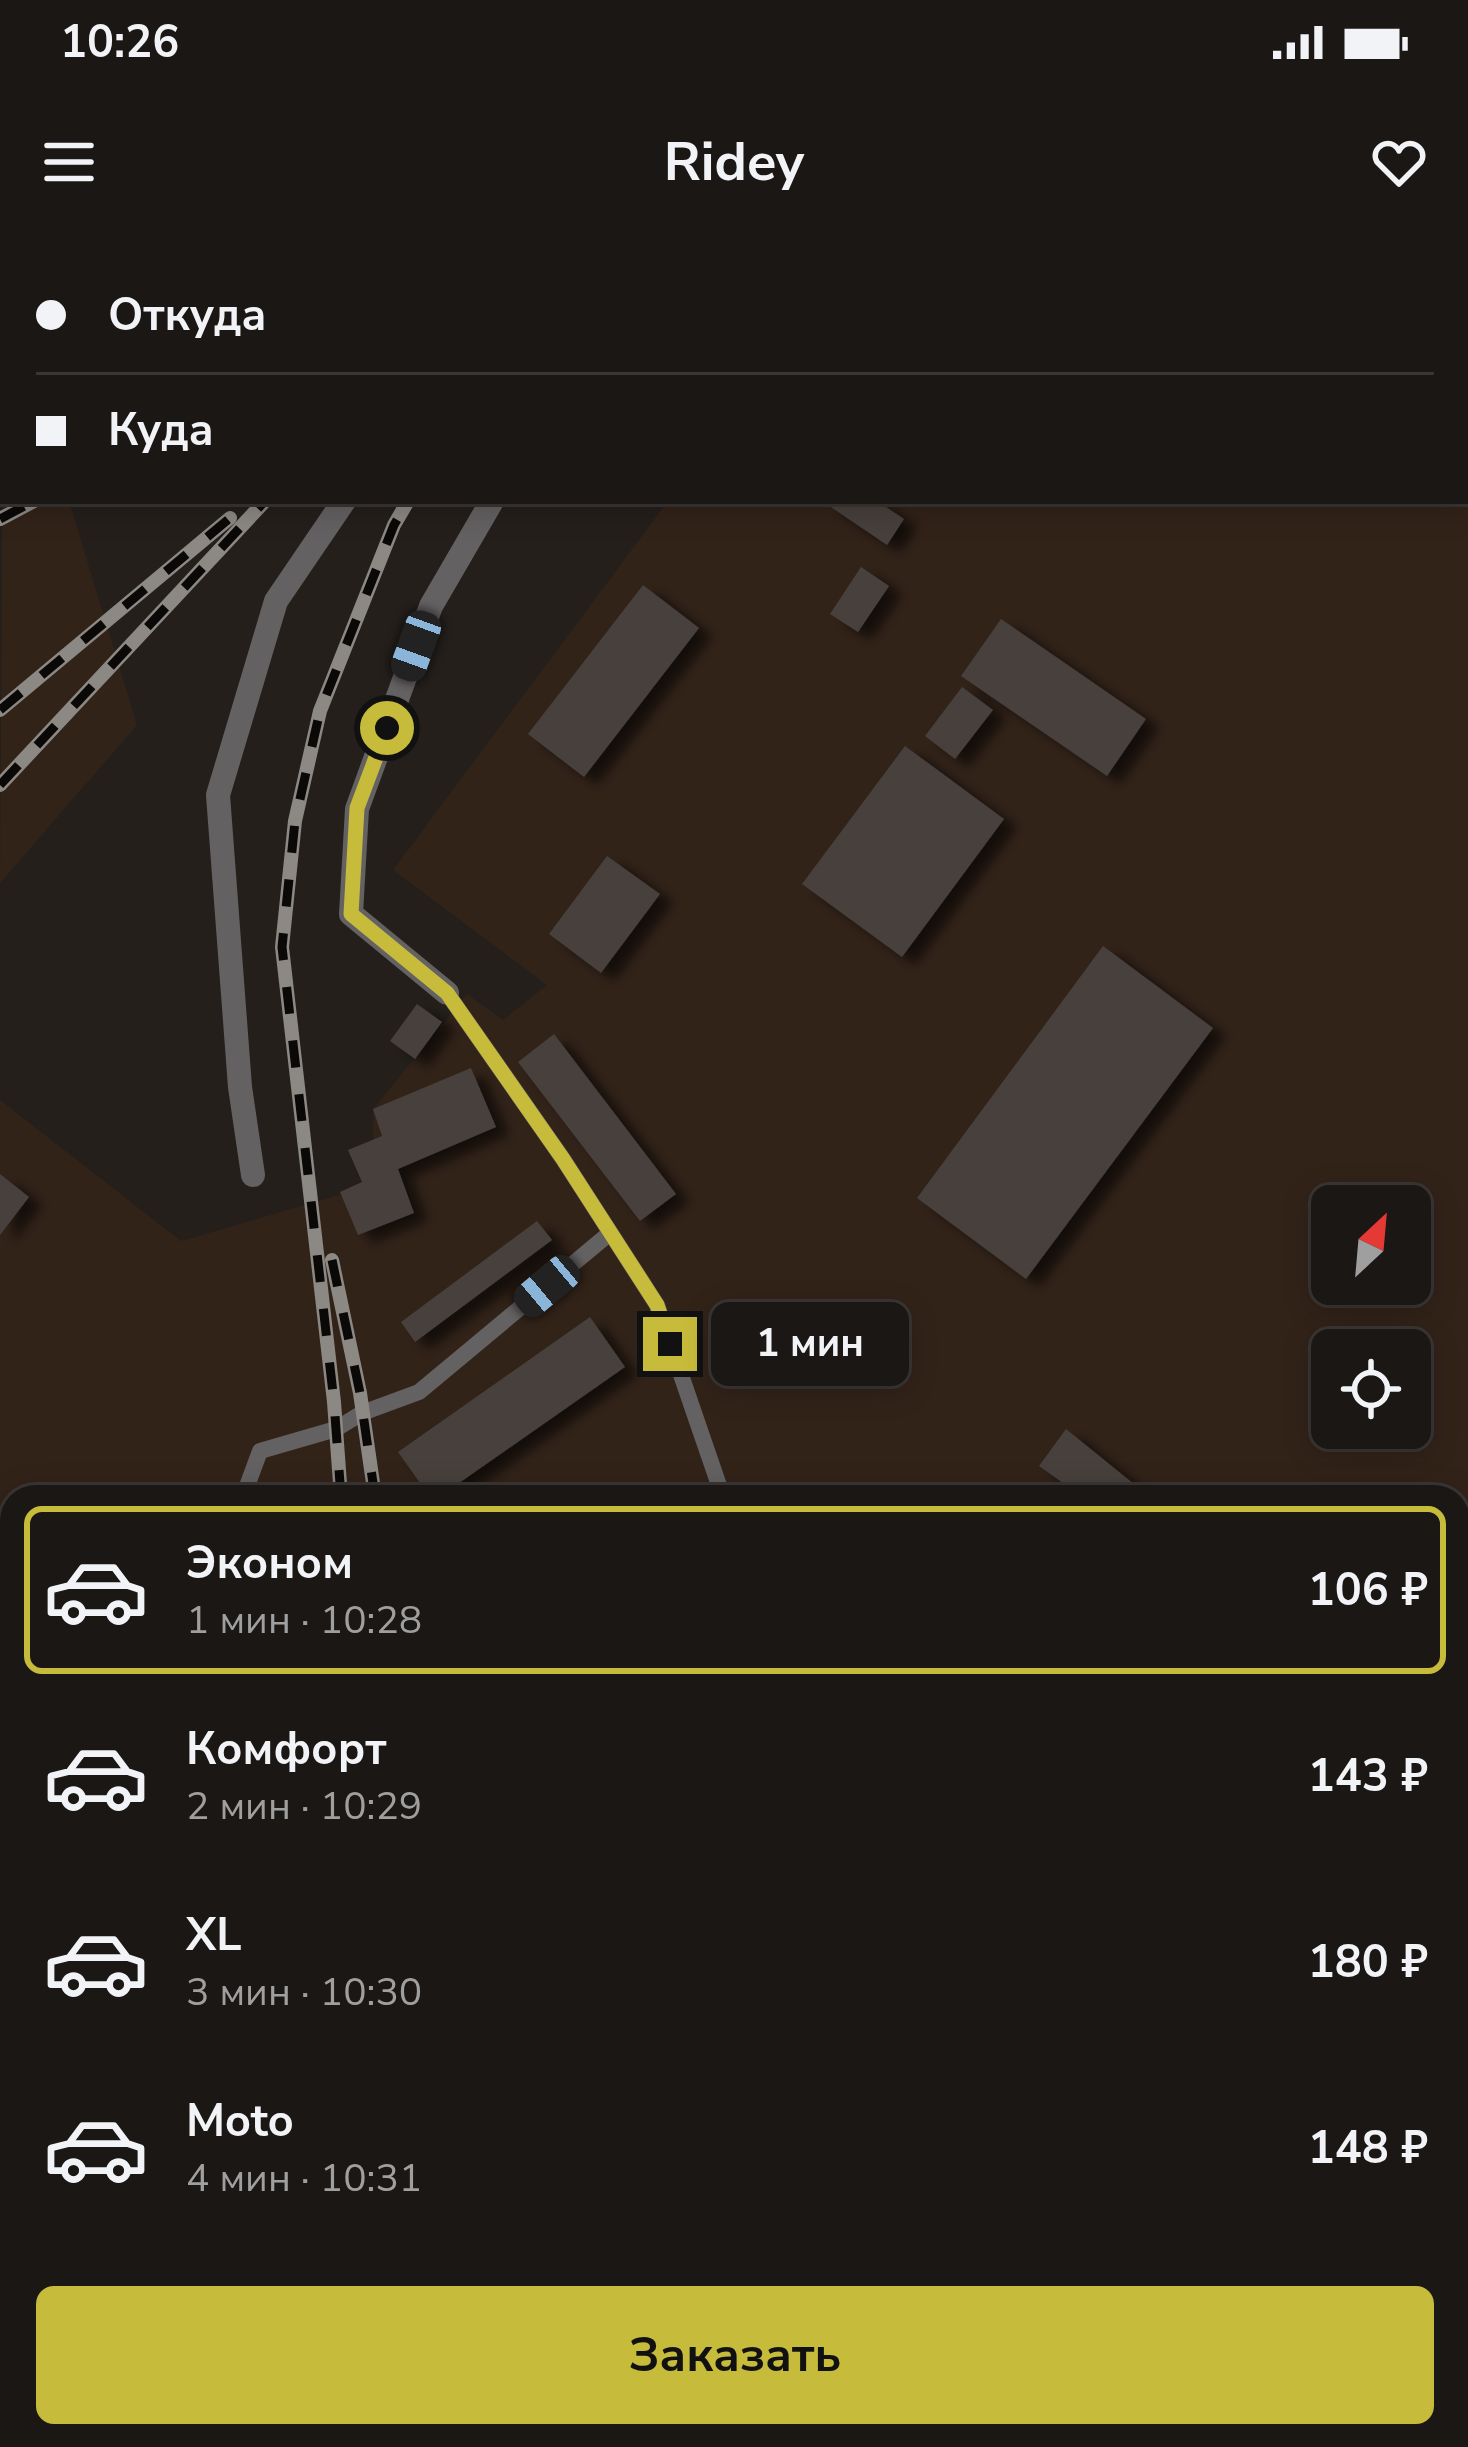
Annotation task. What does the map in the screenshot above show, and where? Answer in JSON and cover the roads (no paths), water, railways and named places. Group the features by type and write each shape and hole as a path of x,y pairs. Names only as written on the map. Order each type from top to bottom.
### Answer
{"street":[{"path":"253,1175 240,1087 218,795 276,601 342,504"},
{"path":"447,993 351,914 357,808 431,606 490,504"}],"lane":[{"path":"447,993 657,1305 719,1485"},
{"path":"248,1485 260,1451 336,1429 362,1413 419,1392 610,1233"}],"railway":[{"path":"0,519 28,504"},
{"path":"0,785 262,504"},
{"path":"340,1485 282,947 295,821 320,711 406,504"},
{"path":"0,710 230,518"},
{"path":"332,1260 373,1485"}]}
